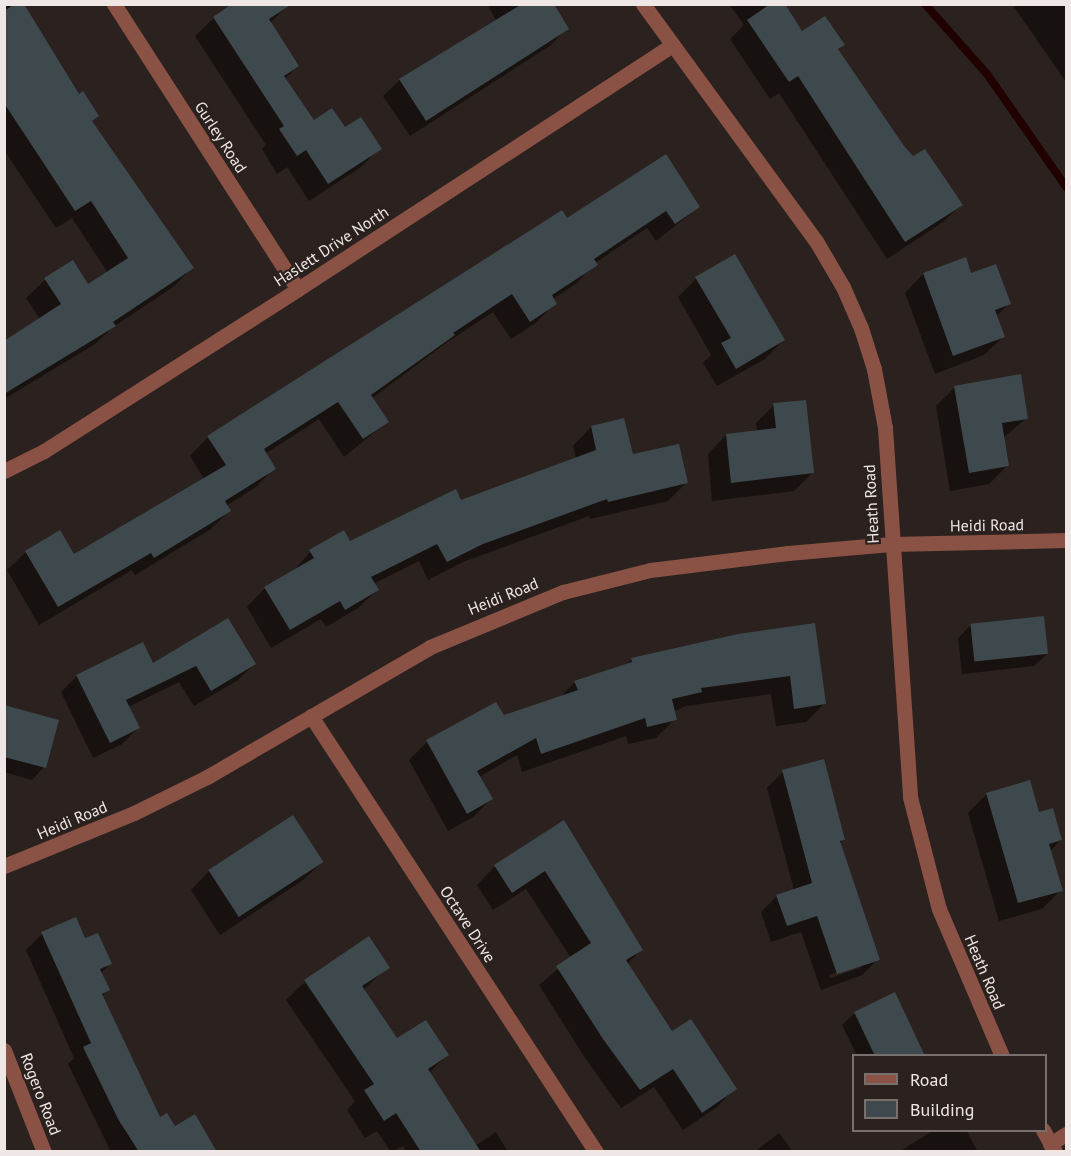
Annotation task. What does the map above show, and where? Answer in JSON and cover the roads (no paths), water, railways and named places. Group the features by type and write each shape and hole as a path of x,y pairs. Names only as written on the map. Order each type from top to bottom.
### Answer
{"street":[{"name":"Gurley Road","path":"114,4 298,290"},
{"name":"Heath Road","path":"643,4 816,241 843,287 876,381 885,428 891,544 910,797 939,909 1001,1054"},
{"name":"Haslett Drive North","path":"4,471 44,451 298,290 673,45"},
{"name":"Heidi Road","path":"4,866 134,813 207,777 430,647 497,616 595,582 650,570 891,544 1066,540"},
{"name":"Octave Drive","path":"311,716 596,1152"},
{"name":"Rogero Road","path":"4,1050 44,1152"},
{"path":"1049,1142 1066,1134"}],"waterway":[{"path":"925,4 987,74 1066,187"}]}
